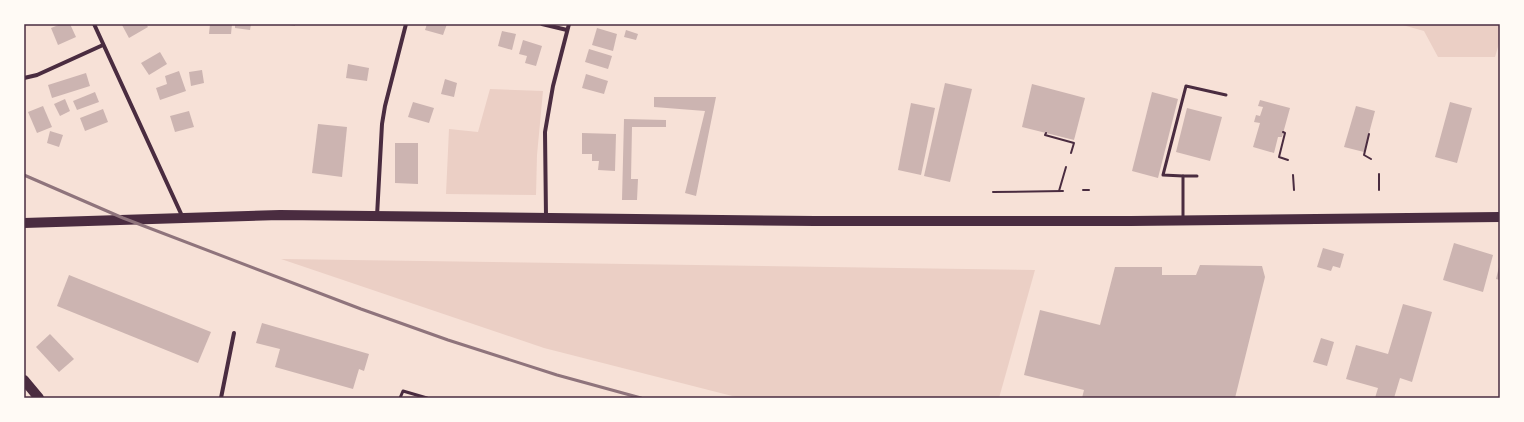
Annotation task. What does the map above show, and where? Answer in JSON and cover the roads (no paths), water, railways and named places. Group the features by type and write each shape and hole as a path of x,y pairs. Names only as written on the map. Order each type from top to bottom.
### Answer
{"main road":[{"path":"24,223 280,215 815,221 1500,217"},
{"path":"24,380 39,398"}],"street":[{"path":"94,24 183,218"},
{"path":"377,216 384,112 406,24"},
{"path":"542,24 567,30"},
{"path":"546,219 545,132 553,86 569,24"},
{"path":"24,78 37,75 103,45"},
{"path":"221,398 234,333"}],"lane":[{"path":"1197,176 1163,174 1186,86 1226,95"},
{"path":"1183,176 1183,220"},
{"path":"400,398 403,391 427,398"}],"railway":[{"path":"24,175 123,218 361,309 448,340 557,375 641,398"}]}
